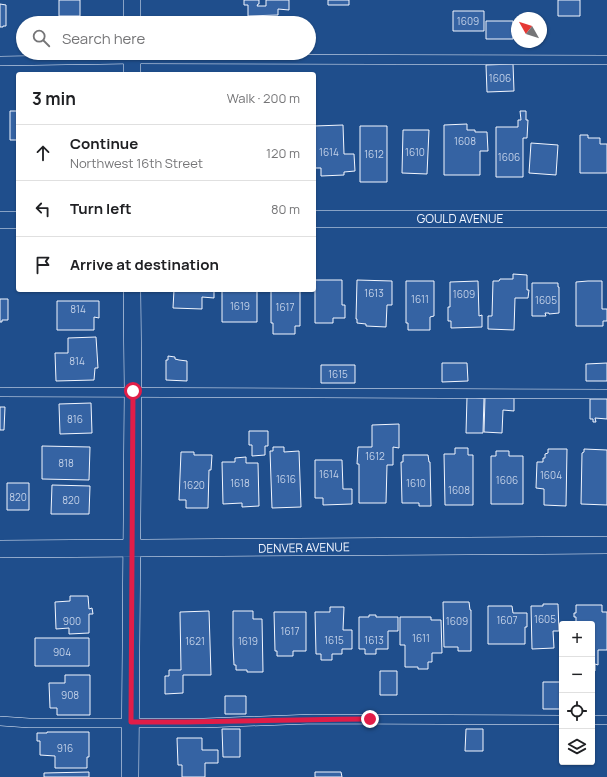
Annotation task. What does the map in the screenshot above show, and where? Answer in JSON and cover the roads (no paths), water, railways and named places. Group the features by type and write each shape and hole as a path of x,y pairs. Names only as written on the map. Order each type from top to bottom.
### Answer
{"street":[{"path":"132,0 132,16"},
{"name":"GOULD AVENUE","path":"316,220 607,219"},
{"path":"0,220 16,220"},
{"path":"130,777 133,391 132,292"},
{"name":"DENVER AVENUE","path":"0,550 607,545"}],"lane":[{"path":"0,61 132,62 607,60"},
{"path":"0,392 133,391 607,394"},
{"path":"0,721 29,723 204,723 313,719 559,720"},
{"path":"595,720 607,720"}]}
